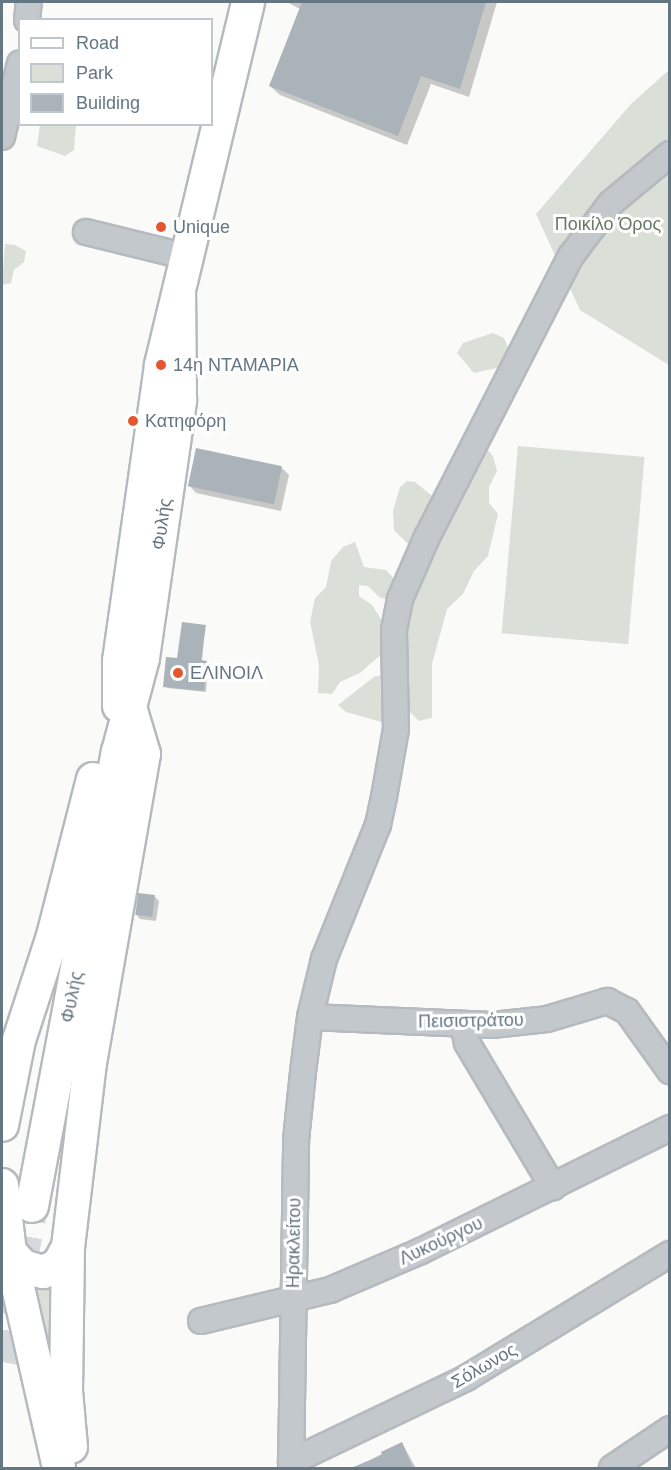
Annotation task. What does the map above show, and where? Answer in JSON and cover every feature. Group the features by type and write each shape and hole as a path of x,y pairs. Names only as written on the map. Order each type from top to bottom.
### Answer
{"main road":[{"name":"Φυλής","path":"118,752 119,661 155,397 248,2"},
{"name":"Φυλής","path":"32,1206 118,752 142,658 180,400 179,292"},
{"path":"2,1125 17,1049 53,936 88,802 119,661"},
{"path":"77,1468 66,1391 68,1247 90,1063 144,754 130,707"},
{"path":"2,1185 10,1251 59,1468"},
{"path":"10,1251 23,1266 43,1272 58,1265 68,1247"}],"street":[{"path":"27,18 29,2"},
{"path":"2,137 18,71"},
{"name":"Ηρακλείτου","path":"291,1465 296,1140 310,1017 334,928 382,806 396,729 394,630 404,588 571,256 610,203 669,154"},
{"path":"86,232 188,257"},
{"name":"Πεισιστράτου","path":"310,1017 463,1025 547,1018 607,1001 627,1011 669,1071"},
{"path":"463,1025 467,1043 553,1187"},
{"name":"Λυκούργου","path":"201,1321 293,1297 330,1290 380,1269 553,1187 669,1128"},
{"name":"Σόλωνος","path":"291,1465 466,1378 669,1254"},
{"path":"612,1468 669,1429"}],"green space":[{"name":"Ποικίλο Όρος","path":"669,70 669,365 580,310 536,214 631,104"},
{"path":"40,126 76,126 74,150 65,156 37,146"},
{"path":"5,244 15,245 26,251 24,262 14,270 11,283 2,285"},
{"path":"493,333 504,338 509,350 501,367 474,373 457,353 463,343"},
{"path":"483,445 493,456 497,471 489,487 489,503 498,514 488,556 474,571 463,594 447,609 432,664 432,718 419,721 408,710 402,694 405,607"},
{"path":"518,446 645,457 628,644 502,633"},
{"path":"407,481 415,482 436,499 411,547 394,530 393,511 400,487"},
{"path":"355,542 364,567 386,570 395,580 392,601 379,597 368,586 359,585 359,596 372,605 381,619 385,651 360,673 340,682 332,694 318,693 319,665 310,622 315,598 326,587 331,561 343,547"},
{"path":"385,674 385,723 346,712 338,705 374,677"},
{"path":"29,1277 54,1279 64,1428"}],"building":[{"path":"302,2 486,2 460,89 421,76 398,136 269,86"},
{"path":"196,448 282,466 274,504 188,486"},
{"path":"182,622 206,625 201,660 207,661 204,691 163,687 166,657 177,658"},
{"path":"138,893 155,895 152,917 135,915"},
{"path":"402,1442 413,1468 351,1468 382,1455 381,1452"}],"tunnel":[{"path":"2,1362 32,1206"}],"place":[{"name":"Unique","path":"161,227"},
{"name":"14η ΝΤΑΜΑΡΙΑ","path":"161,365"},
{"name":"Κατηφόρη","path":"133,421"},
{"name":"ΕΛΙΝΟΙΛ","path":"178,673"}]}
